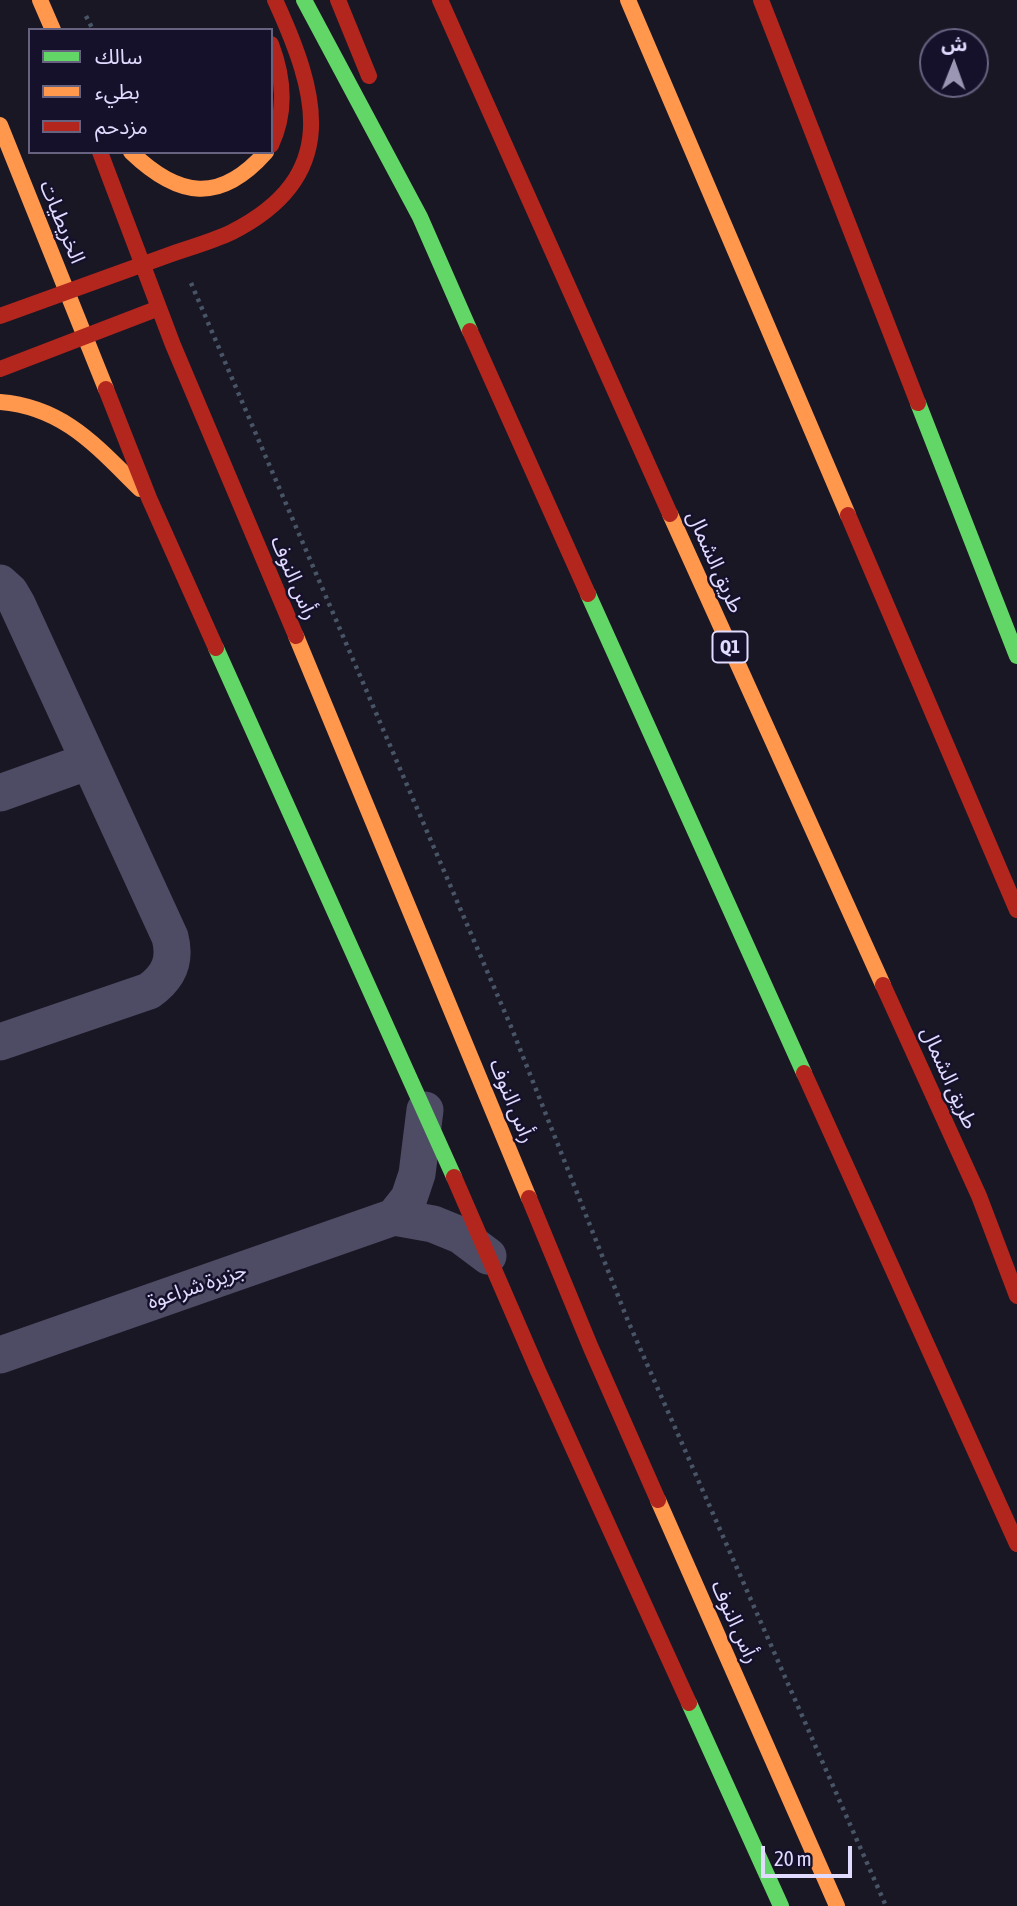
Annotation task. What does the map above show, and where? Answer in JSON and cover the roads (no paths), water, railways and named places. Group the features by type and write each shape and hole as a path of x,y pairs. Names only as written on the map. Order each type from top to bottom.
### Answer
{"main road":[{"path":"40,0 52,28"},
{"path":"0,316 144,266 250,224 280,202 301,172 308,155 312,107 307,79 293,37 275,0"},
{"path":"304,0 420,217"},
{"path":"338,0 376,94"},
{"name":"طريق الشمال","path":"440,0 973,1183 1017,1296"},
{"path":"628,0 1017,910"},
{"path":"761,0 1017,656"},
{"path":"273,50 281,74 283,101 280,123 273,140"},
{"path":"385,118 420,217 495,389 1017,1544"},
{"name":"الخريطيات","path":"0,125 85,335"},
{"path":"0,369 159,308 101,154"},
{"path":"133,154 144,167 162,180 204,190 224,186 240,178 264,154"},
{"name":"رأس النوف","path":"159,308 591,1348 837,1906"},
{"path":"85,335 149,498 781,1906"},
{"path":"0,402 15,402 57,415 94,445 149,498"}],"street":[{"path":"0,583 18,604 173,947 166,977 149,990 0,1042"},
{"path":"0,793 89,761"},
{"path":"394,1217 409,1198 418,1174 425,1110"},
{"name":"جزيرة شراعوة","path":"0,1355 394,1217 433,1224 451,1231 488,1256"}]}
